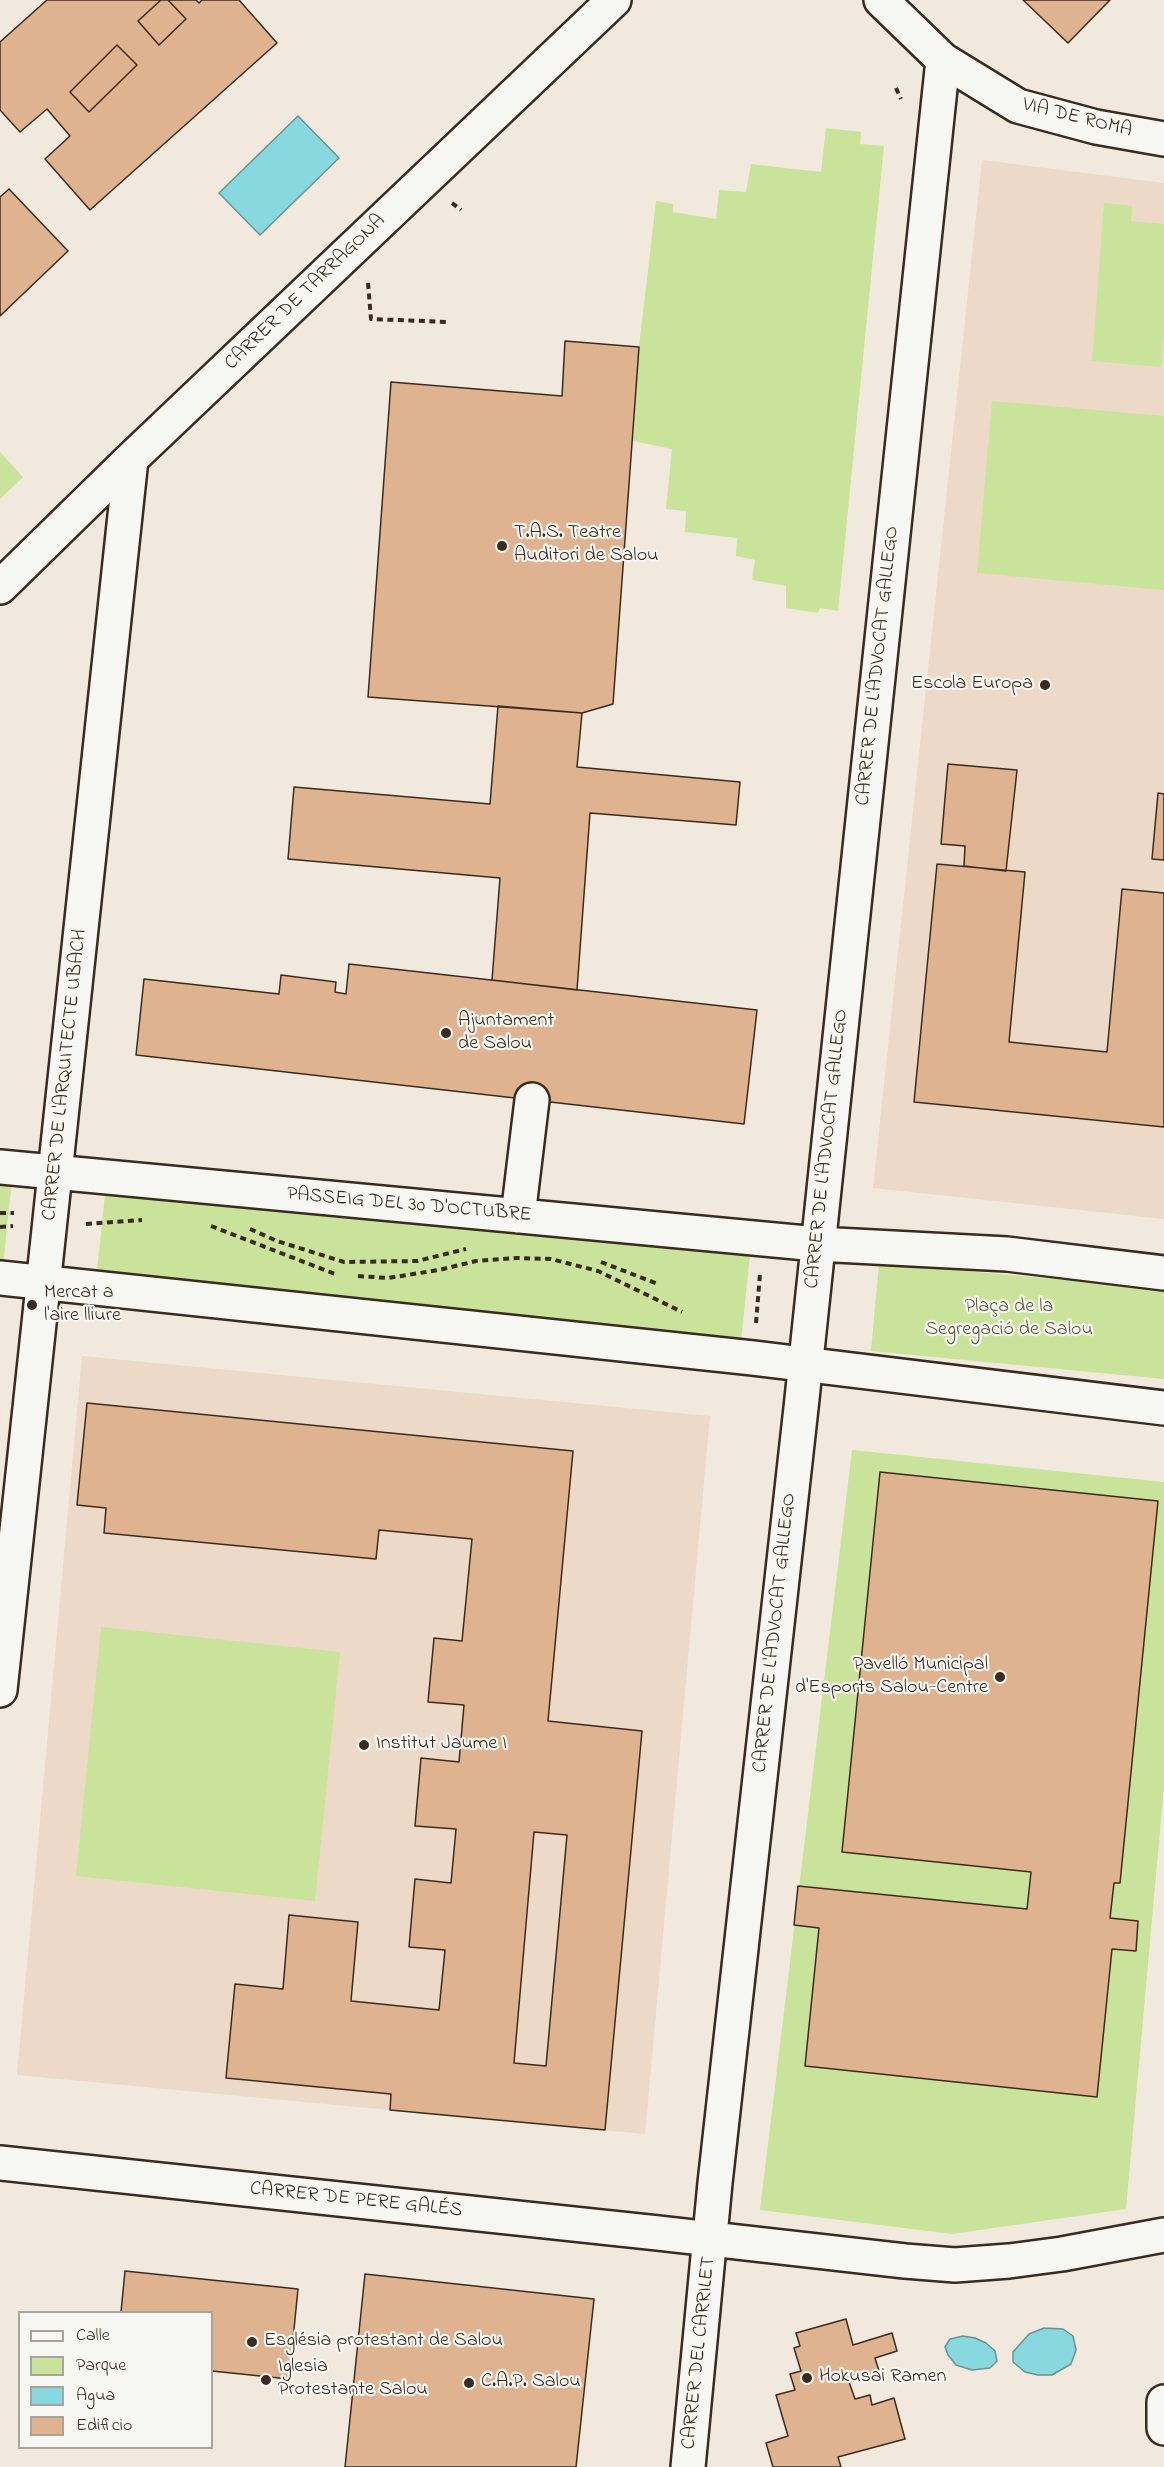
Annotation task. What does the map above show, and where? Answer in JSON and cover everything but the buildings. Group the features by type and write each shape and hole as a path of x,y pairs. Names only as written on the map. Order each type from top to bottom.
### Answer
{"street":[{"name":"CARRER DE TARRAGONA","path":"0,587 131,459 614,0"},
{"name":"VIA DE ROMA","path":"881,0 943,60 1018,106 1096,127 1164,139"},
{"name":"CARRER DE L'ADVOCAT GALLEGO","path":"711,2239 715,2183 806,1364 943,60"},
{"name":"CARRER DE L'ARQUITECTE UBACH","path":"0,1690 131,459"},
{"path":"518,1216 532,1100"},
{"name":"PASSEIG DEL 30 D'OCTUBRE","path":"0,1167 817,1244"},
{"path":"817,1244 1007,1254 1164,1273"},
{"path":"0,1278 806,1364 1164,1408"},
{"name":"CARRER DE PERE GALÉS","path":"0,2163 956,2265 1051,2255 1164,2235"},
{"name":"CARRER DEL CARRILET","path":"688,2467 711,2239"},
{"path":"1164,2402 1164,2428"}],"path":[{"path":"365,238 371,319 449,322"},
{"path":"0,1213 51,1219 148,1219"},
{"path":"0,1227 51,1219"},
{"path":"203,1224 337,1275"},
{"path":"241,1225 277,1241 344,1262 417,1261 473,1248"},
{"path":"347,1276 388,1278 439,1270 476,1261 516,1258 551,1259 598,1271 689,1316"},
{"path":"599,1262 658,1284"},
{"path":"755,1327 760,1269"}],"shaded area":[{"name":"Escola Europa","path":"982,160 1164,183 1164,1219 873,1188"},
{"name":"Institut Jaume I","path":"82,1356 710,1416 645,2134 17,2075"}],"green space":[{"path":"826,128 861,132 860,144 884,146 838,611 820,608 818,613 786,608 786,586 752,580 755,560 736,556 737,538 685,532 686,511 666,509 672,449 633,441 639,347 656,201 673,204 673,212 716,219 719,190 746,192 751,164 821,172"},
{"path":"1104,203 1132,206 1131,221 1164,224 1164,328 1161,367 1092,361"},
{"path":"992,401 1164,416 1164,590 977,573"},
{"path":"0,452 23,477 0,499"},
{"path":"0,1178 12,1179 3,1267 0,1266"},
{"path":"106,1185 750,1255 741,1342 97,1271"},
{"name":"Plaça de la Segregació de Salou","path":"879,1263 1164,1289 1164,1379 871,1351"},
{"name":"Pavelló Municipal d'Esports Salou-Centre","path":"852,1450 1164,1482 1164,1786 1126,2209 952,2234 760,2210"},
{"path":"101,1627 340,1652 315,1901 76,1876"}],"water":[{"path":"298,116 339,158 260,235 219,193"},
{"path":"1044,2328 1063,2329 1073,2336 1076,2350 1071,2364 1052,2375 1025,2372 1013,2362 1013,2352 1029,2334"},
{"path":"963,2336 986,2343 995,2351 997,2361 990,2368 972,2370 956,2365 945,2347 950,2339"}],"place":[{"name":"T.A.S. Teatre Auditori de Salou","path":"502,546"},
{"name":"Escola Europa","path":"1045,685"},
{"name":"Ajuntament de Salou","path":"446,1033"},
{"name":"Mercat a l'aire lliure","path":"32,1305"},
{"name":"Pavelló Municipal d'Esports Salou-Centre","path":"1000,1677"},
{"name":"Institut Jaume I","path":"364,1745"},
{"name":"Església protestant de Salou","path":"252,2342"},
{"name":"Hokusai Ramen","path":"807,2378"},
{"name":"Iglesia Protestante Salou","path":"266,2380"},
{"name":"C.A.P. Salou","path":"469,2383"}]}
